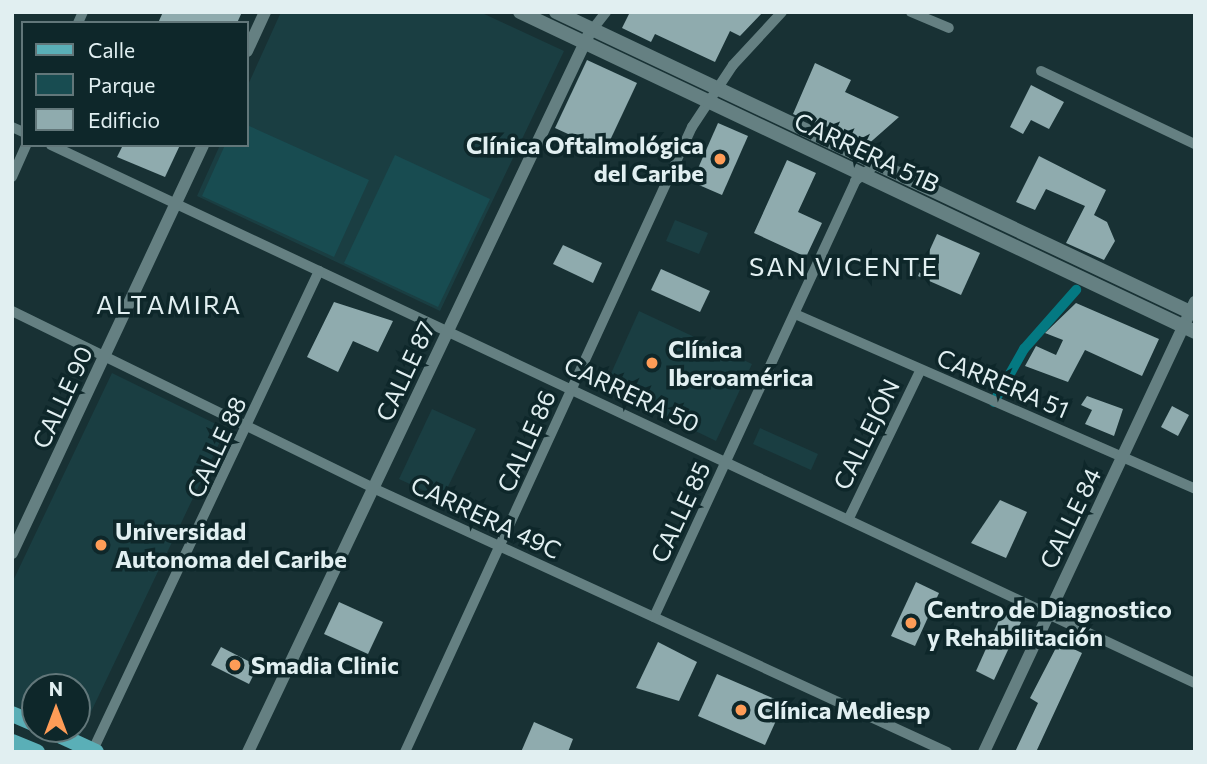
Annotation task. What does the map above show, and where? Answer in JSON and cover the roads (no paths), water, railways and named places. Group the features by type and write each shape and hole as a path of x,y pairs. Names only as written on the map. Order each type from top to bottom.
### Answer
{"main road":[{"name":"CARRERA 51B","path":"520,12 1189,329"},
{"name":"CARRERA 51B","path":"556,12 876,164 1192,307"},
{"path":"12,741 37,752"},
{"path":"76,743 93,751"}],"street":[{"path":"248,49 265,12"},
{"name":"CALLE 87","path":"248,752 584,43 606,12"},
{"name":"CALLE 86","path":"405,752 501,549 692,127 715,88 782,12"},
{"path":"911,12 949,28"},
{"path":"1041,71 1195,144"},
{"path":"12,177 25,147"},
{"name":"CARRERA 50","path":"55,147 572,390 850,516 1195,683"},
{"name":"CALLE 90","path":"12,553 202,147"},
{"name":"CALLE 85","path":"654,617 862,176 876,164"},
{"name":"CALLE 88","path":"93,751 249,429 319,271"},
{"name":"CALLE 84","path":"984,752 1122,458 1189,329 1192,307"},
{"name":"CARRERA 49C","path":"12,311 249,429 501,549 947,752"},
{"name":"CARRERA 51","path":"795,314 1195,489"},
{"name":"CALLEJÓN","path":"850,516 920,370"}],"waterway":[{"path":"994,402 1024,349 1076,290"}],"place":[{"name":"Clínica Oftalmológica del Caribe","path":"720,159"},
{"name":"Clínica Iberoamérica","path":"652,363"},
{"name":"Universidad Autonoma del Caribe","path":"101,545"},
{"name":"Centro de Diagnostico y Rehabilitación","path":"911,623"},
{"name":"Smadia Clinic","path":"235,665"},
{"name":"Clínica Mediesp","path":"741,710"}],"district":[{"name":"SAN VICENTE","path":"844,266"},
{"name":"ALTAMIRA","path":"169,304"}]}
